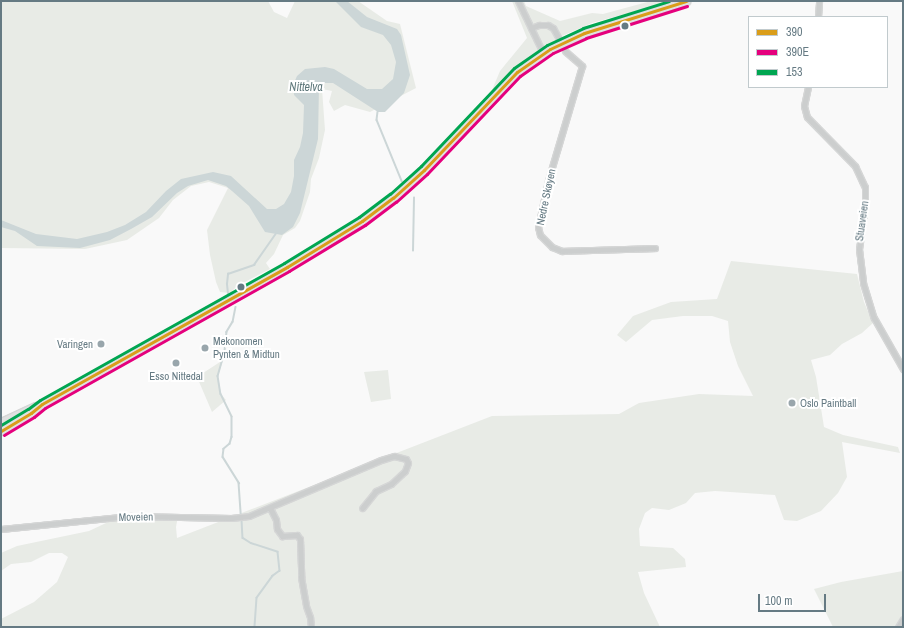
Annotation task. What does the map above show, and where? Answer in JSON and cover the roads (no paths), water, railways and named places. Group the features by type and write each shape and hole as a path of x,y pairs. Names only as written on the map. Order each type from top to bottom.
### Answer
{"highway":[{"path":"1,422 42,404 303,258 362,221 412,181 506,83 543,54 584,33 686,1"},
{"path":"1,431 31,413 42,404"}],"street":[{"path":"518,1 543,54"},
{"path":"818,16 819,1"},
{"path":"530,28 539,25 548,25 553,28 559,39"},
{"name":"Nedre Skøyen","path":"565,51 582,66 547,188 538,227 540,236 552,247 562,251 655,248"},
{"name":"Stuaveien","path":"808,88 804,106 807,117 856,166 865,187 865,207 859,249 863,283 874,318 903,369"},
{"name":"Moveien","path":"1,529 125,516 231,518 249,516 381,460 394,456 406,459 408,463 405,471 391,484 376,491 362,508"},
{"path":"270,508 277,529 282,536 296,535 300,539 301,577 311,627"},
{"path":"898,627 903,619"}],"water":[{"name":"Nittelva","path":"335,1 347,1 367,17 397,29 401,35 410,75 404,93 385,112 378,112 333,83 323,83 319,86 318,139 300,213 293,227 282,235 265,232 249,206 226,186 208,180 188,186 177,193 152,217 131,229 110,240 80,248 37,246 15,231 1,227 1,220 36,234 77,239 107,232 125,225 146,212 166,191 181,179 213,172 231,176 267,209 276,209 284,204 291,192 294,176 294,160 300,147 303,133 304,105 294,95 293,85 297,76 305,69 325,67 334,69 367,89 382,89 393,79 396,62 391,45 383,35 361,27"}],"waterway":[{"path":"378,112 377,120 402,181"},
{"path":"413,251 414,198"},
{"path":"228,294 228,274 254,265 276,233"},
{"path":"236,307 233,322 227,332 225,352 218,376 221,394 232,417 232,437 230,444 224,449 223,457 239,483 241,515"},
{"path":"242,520 243,538 251,543 278,552 280,571 273,576 257,598 255,627"}],"place":[{"name":"Varingen","path":"101,344"},
{"name":"Mekonomen Pynten & Midtun","path":"205,348"},
{"name":"Esso Nittedal","path":"176,363"},
{"name":"Oslo Paintball","path":"792,403"}]}
